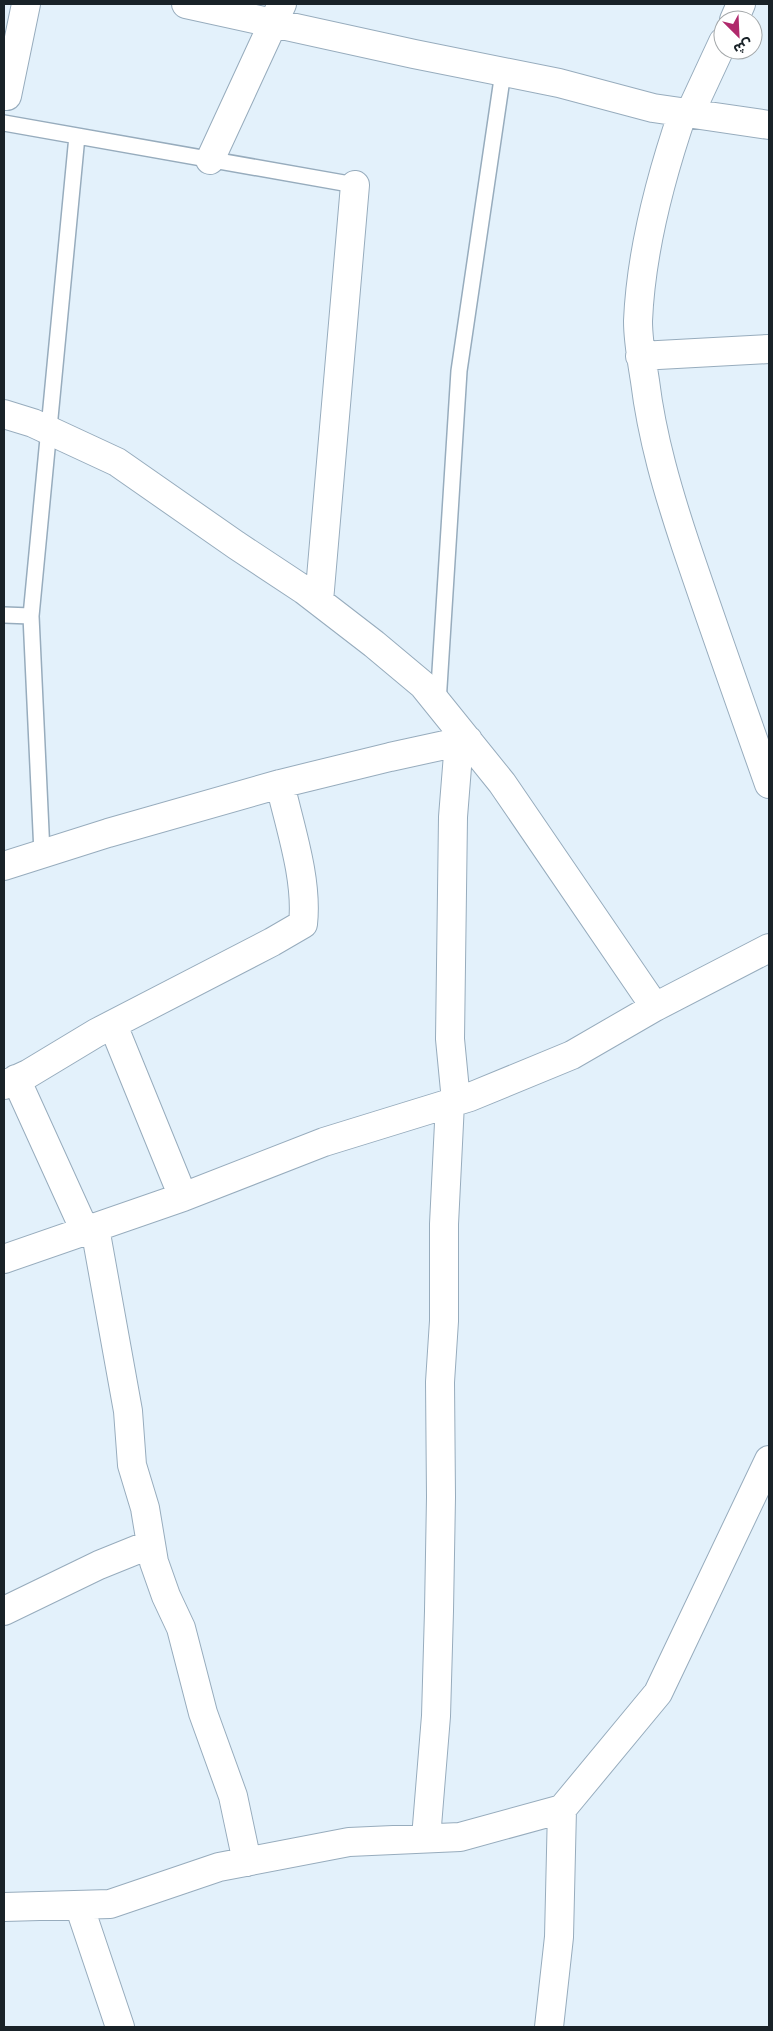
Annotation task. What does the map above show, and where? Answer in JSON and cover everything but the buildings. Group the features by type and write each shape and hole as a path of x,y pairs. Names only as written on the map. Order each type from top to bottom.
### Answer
{"street":[{"path":"4,96 7,96 26,4"},
{"path":"186,4 277,13 414,54 559,83 653,108 769,125"},
{"path":"210,160 277,13"},
{"path":"713,60 686,112 668,156 648,237 638,322 640,356 647,405 666,485 769,784"},
{"path":"319,602 354,185"},
{"path":"640,356 769,349"},
{"path":"4,414 33,423 117,462 319,602 423,685 438,703 463,741 513,799 655,1007"},
{"path":"4,866 108,833 280,784 463,741"},
{"path":"426,1838 436,1716 441,1497 440,1382 444,1321 443,1253 446,1157 453,1102 450,1039 453,817 463,741"},
{"path":"247,1862 233,1796 203,1713 181,1628 166,1596 154,1562 145,1508 132,1464 128,1412 90,1230 10,1082 113,1024 303,924 305,908 296,854 280,784"},
{"path":"4,1259 183,1196 324,1142 453,1102 572,1055 655,1007 769,948"},
{"path":"113,1024 183,1196"},
{"path":"4,1907 110,1904 219,1867 349,1842 460,1836 562,1809 658,1693 769,1460"},
{"path":"5,1606 151,1544"},
{"path":"549,2027 559,1938 562,1809"},
{"path":"79,1905 120,2027"}],"lane":[{"path":"438,703 459,371 503,72"},
{"path":"4,123 354,185"},
{"path":"42,853 31,616 77,136"},
{"path":"4,614 31,616"}]}
